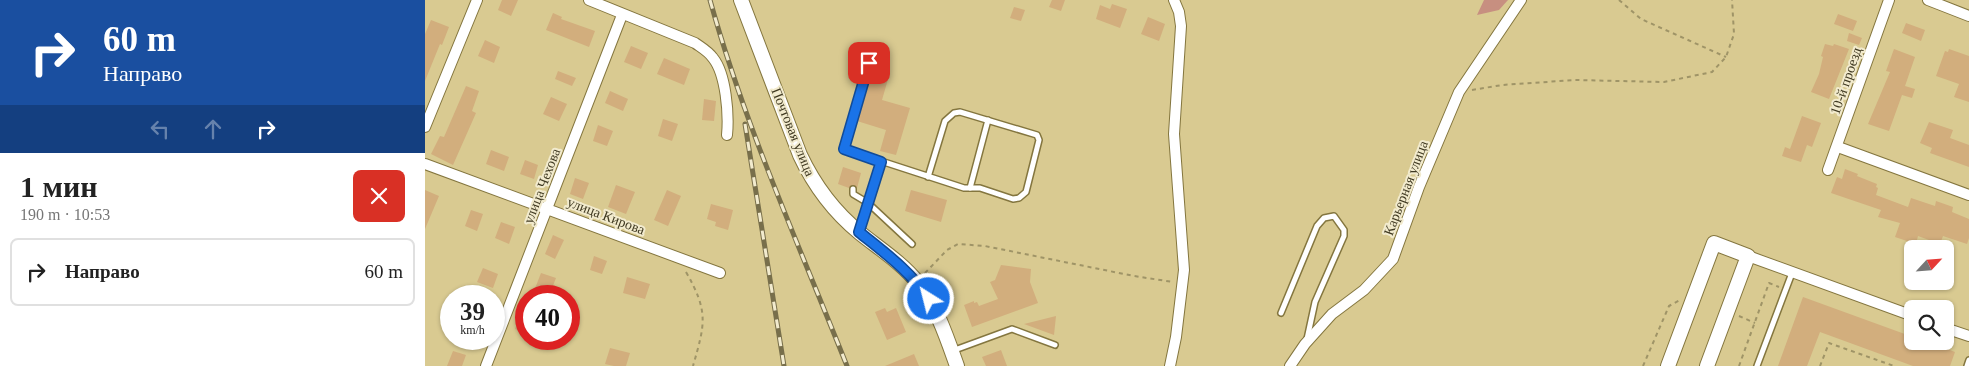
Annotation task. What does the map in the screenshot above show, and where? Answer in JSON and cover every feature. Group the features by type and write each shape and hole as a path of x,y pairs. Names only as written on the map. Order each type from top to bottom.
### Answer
{"street":[{"path":"425,127 477,0"},
{"path":"589,0 707,50 719,67 724,89 727,134"},
{"name":"Почтовая улица","path":"741,0 800,155 811,179 828,202 859,232 895,260 918,283 929,299 957,366"},
{"path":"1170,366 1183,283 1174,134 1181,26 1179,12 1174,0"},
{"name":"Карьерная улица","path":"1290,366 1305,344 1332,314 1364,290 1393,259 1419,187 1459,92 1521,0"},
{"name":"10-й проезд","path":"1828,170 1889,0"},
{"path":"1928,0 1969,16"},
{"name":"улица Чехова","path":"486,366 622,14"},
{"path":"1837,147 1969,194"},
{"name":"улица Кирова","path":"425,164 548,208 720,274"},
{"path":"1668,366 1714,243 1904,313"},
{"path":"1707,366 1747,256"},
{"path":"1954,331 1969,336"}],"lane":[{"path":"869,63 844,149 881,162 928,177 964,188 980,188 1013,199 1019,198 1026,192 1039,140 1037,136 988,120 960,112 954,113 948,116 945,121 928,177"},
{"path":"970,188 988,120"},
{"path":"859,232 881,162"},
{"path":"853,189 853,194 868,203 912,244"},
{"path":"1281,313 1317,226 1324,218 1333,216 1344,230 1344,236 1315,302 1305,344"},
{"path":"1757,366 1792,273"},
{"path":"951,351 1012,329 1055,345"},
{"path":"1967,366 1969,360"}],"path":[{"path":"1619,0 1641,19 1726,57"},
{"path":"1459,92 1503,85 1575,80 1664,82 1712,72 1726,57 1735,34 1733,0"},
{"path":"918,283 947,250 958,244 985,246 1134,276 1183,283"},
{"path":"685,272 700,298 704,315 700,341 693,366"},
{"path":"1739,366 1769,283 1786,290"},
{"path":"1643,366 1669,306 1685,299 1693,300"},
{"path":"1727,311 1755,323"},
{"path":"1820,366 1829,343 1894,366"}],"shaded area":[{"path":"1484,0 1508,0 1499,10 1477,15"}],"building":[{"path":"502,0 518,0 511,16 498,10"},
{"path":"1052,0 1065,0 1061,11 1049,7"},
{"path":"1112,4 1127,9 1120,28 1096,19 1100,5 1110,9"},
{"path":"1014,7 1025,10 1021,21 1010,18"},
{"path":"553,13 562,17 561,19 595,31 589,47 546,30"},
{"path":"1838,14 1857,21 1853,31 1834,24"},
{"path":"1148,17 1165,24 1159,41 1141,34"},
{"path":"431,20 449,27 425,81 425,34"},
{"path":"1906,23 1925,30 1921,41 1902,33"},
{"path":"1849,33 1862,38 1859,45 1847,41"},
{"path":"485,40 500,47 494,63 478,56"},
{"path":"1825,44 1833,46 1834,44 1849,49 1829,99 1811,92 1819,74 1823,57 1821,56"},
{"path":"631,46 648,53 641,69 624,62"},
{"path":"1894,49 1915,57 1905,86 1915,89 1912,98 1902,95 1889,131 1868,124 1890,72 1886,71"},
{"path":"1949,49 1969,56 1969,102 1954,97 1959,84 1936,76 1945,51 1948,52"},
{"path":"664,58 690,69 684,85 657,74"},
{"path":"872,67 890,72 882,100 910,108 896,155 880,151 886,130 857,121"},
{"path":"558,71 576,78 572,86 555,79"},
{"path":"466,86 479,91 472,111 476,113 453,165 431,154 440,136 444,137"},
{"path":"610,91 628,99 623,111 605,103"},
{"path":"551,97 567,104 559,121 543,114"},
{"path":"704,99 716,101 714,121 702,120"},
{"path":"1802,116 1821,123 1812,147 1807,145 1801,162 1782,156 1785,147 1790,149"},
{"path":"663,119 678,124 672,141 658,136"},
{"path":"1929,122 1953,130 1950,138 1969,145 1969,167 1930,153 1932,148 1920,143"},
{"path":"598,125 613,131 607,146 593,141"},
{"path":"491,150 509,157 504,171 486,164"},
{"path":"525,160 538,165 534,179 520,174"},
{"path":"843,167 861,173 857,188 853,185 849,188 838,184"},
{"path":"1845,169 1858,174 1857,176 1877,184 1876,195 1908,207 1911,198 1935,206 1936,201 1953,207 1952,212 1969,219 1969,238 1967,244 1943,236 1942,240 1929,240 1918,236 1917,240 1904,240 1895,237 1900,223 1878,217 1881,210 1831,193 1837,177 1842,179"},
{"path":"575,178 589,183 583,199 570,194"},
{"path":"616,185 635,192 626,214 608,207"},
{"path":"425,190 439,196 425,229"},
{"path":"667,190 681,196 668,226 654,220"},
{"path":"911,190 947,200 941,222 905,211"},
{"path":"711,204 733,210 728,230 715,226 716,222 707,219"},
{"path":"471,210 483,214 477,231 465,226"},
{"path":"501,222 515,227 509,244 495,238"},
{"path":"553,235 564,240 555,259 545,254"},
{"path":"594,256 607,261 602,274 590,270"},
{"path":"1001,265 1031,269 1030,282 1038,303 972,327 964,305 974,301 979,306 998,299 990,282 995,280"},
{"path":"483,268 498,274 494,285 485,285 477,282"},
{"path":"541,273 556,278 553,285 536,285"},
{"path":"627,277 650,284 645,299 623,293"},
{"path":"1803,297 1904,334 1904,350 1950,350 1955,352 1950,366 1913,366 1820,332 1807,366 1778,366"},
{"path":"885,308 887,312 896,308 906,332 887,340 875,312"},
{"path":"1056,316 1054,335 1024,324"},
{"path":"610,348 630,353 626,366 605,364"},
{"path":"1001,350 1007,366 986,366 982,357"},
{"path":"453,351 466,355 462,366 447,366"},
{"path":"914,354 919,366 885,366"}],"railway":[{"path":"710,0 739,93 756,139 847,366"},
{"path":"745,124 784,366"}],"route":[{"path":"869,63 844,149 881,162 859,232 895,260 918,283 929,299"}]}
